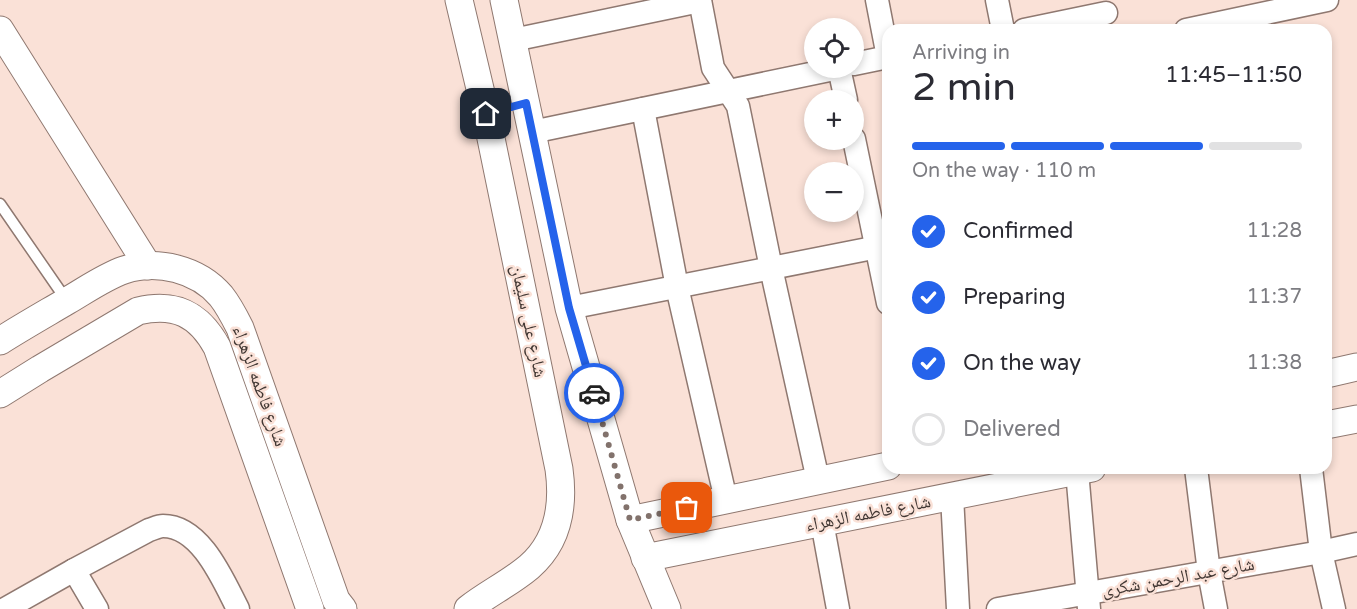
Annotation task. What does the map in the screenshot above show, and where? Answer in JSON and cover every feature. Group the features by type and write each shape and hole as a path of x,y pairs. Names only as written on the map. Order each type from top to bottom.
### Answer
{"street":[{"name":"شارع على سليمان","path":"459,0 486,114 562,490 560,511 554,531 544,550 530,566 466,608"},
{"path":"504,0 569,308 630,520 667,609"},
{"path":"877,0 882,26"},
{"path":"997,0 1002,24"},
{"path":"1214,24 1327,0"},
{"path":"513,40 700,1 713,68 738,106 818,480"},
{"path":"1055,24 1106,14"},
{"path":"0,31 148,266"},
{"path":"864,62 882,58"},
{"path":"532,132 804,75"},
{"path":"486,114 526,103"},
{"path":"642,109 677,287 726,500"},
{"path":"569,308 882,246 857,150"},
{"name":"شارع فاطمه الزهراء","path":"7,337 103,280 125,270 148,266 168,267 187,272 219,294 231,310 244,339 336,600 344,609"},
{"name":"شارع فاطمه الزهراء","path":"0,394 138,311 154,307 170,308 198,321 209,333 217,347 310,609"},
{"path":"7,337 40,369"},
{"path":"1332,373 1357,369"},
{"path":"1357,369 1349,379 1353,388 1357,388"},
{"path":"1332,424 1357,419"},
{"path":"630,520 882,467"},
{"name":"شارع فاطمه الزهراء","path":"645,558 1064,474"},
{"path":"1084,474 1088,601"},
{"path":"1197,474 1216,609"},
{"path":"1312,474 1321,552 1334,609"},
{"path":"952,496 958,609"},
{"path":"822,522 838,609"},
{"path":"5,609 149,530 162,526 180,529 211,558 238,609"},
{"name":"شارع عبد الرحمن شكرى","path":"998,609 1088,601 1209,572 1357,544"},
{"path":"74,570 97,609"}],"lane":[{"path":"2,210 67,302"}],"way so far":[{"path":"594,393 630,520 687,508"}],"route":[{"path":"486,114 526,103 569,308 594,393"}]}
